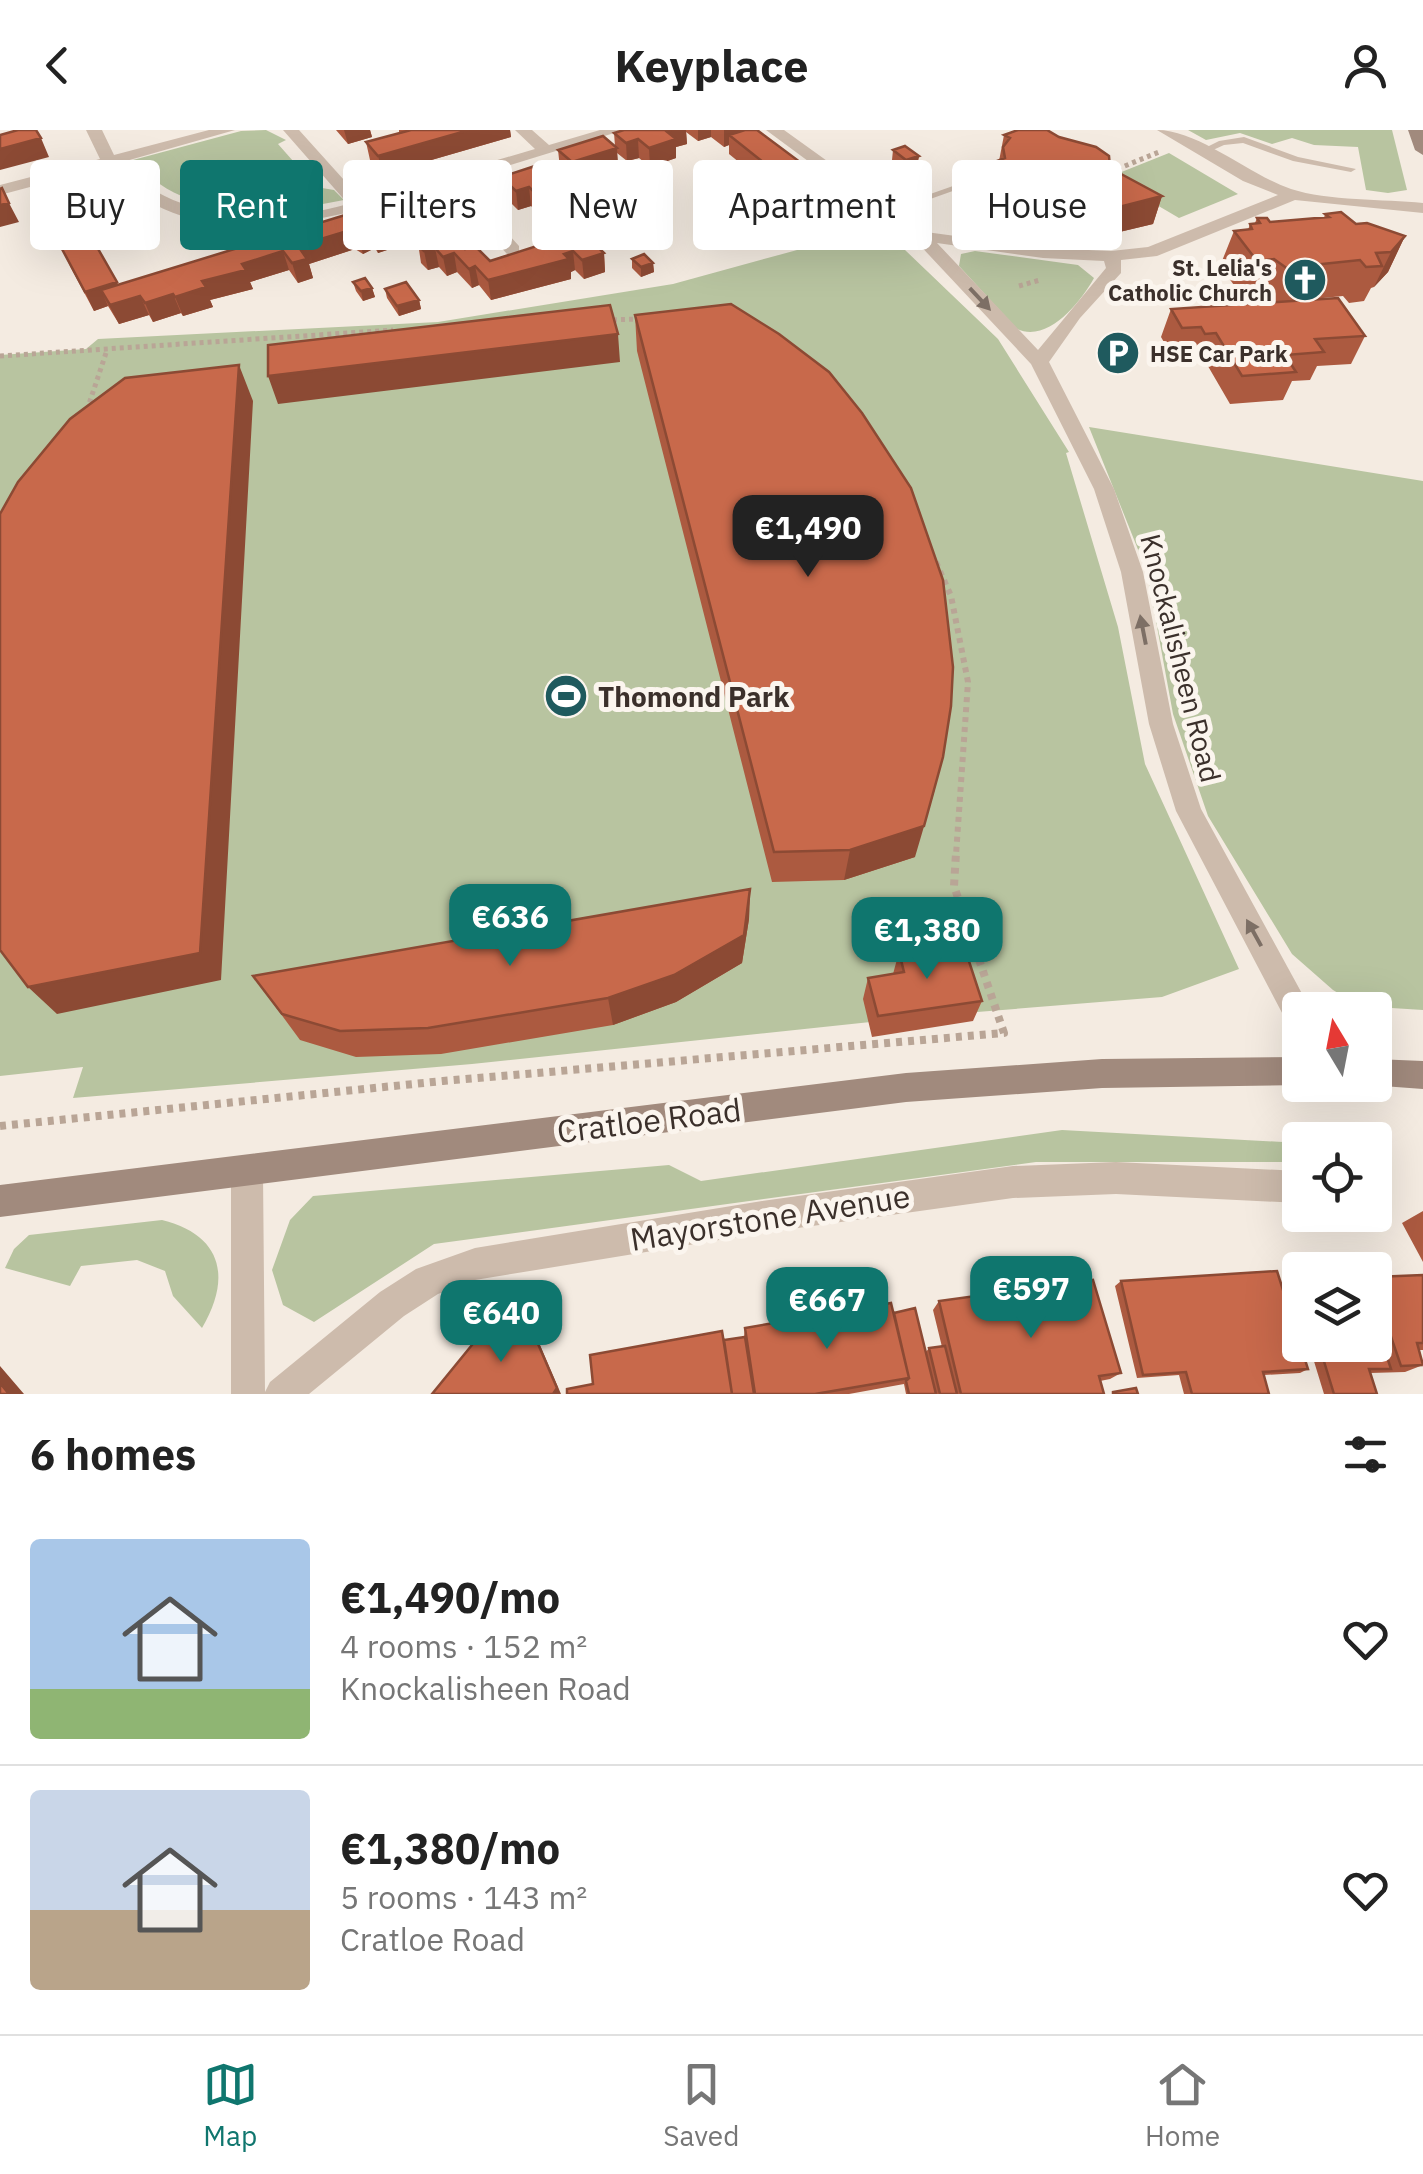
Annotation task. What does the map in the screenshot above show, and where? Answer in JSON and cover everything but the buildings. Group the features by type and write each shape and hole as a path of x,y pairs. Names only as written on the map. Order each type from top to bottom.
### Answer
{"main road":[{"path":"1416,130 1423,150"},
{"name":"Cratloe Road","path":"0,1201 247,1174 844,1095 1036,1077 1282,1070"},
{"path":"1392,1074 1423,1076"}],"street":[{"path":"94,130 108,160"},
{"path":"112,160 227,130"},
{"path":"292,130 343,188"},
{"path":"523,130 546,150"},
{"path":"512,161 616,130"},
{"name":"Knockalisheen Road","path":"774,130 815,160"},
{"path":"1172,134 1249,178 1292,195 1423,208"},
{"path":"0,190 30,182"},
{"path":"932,238 1043,253 1110,256 1168,247 1292,195"},
{"path":"160,200 199,215 242,221 282,220 343,209"},
{"name":"Knockalisheen Road","path":"932,248 1039,362 1104,489 1132,572 1161,724 1189,811 1286,992"},
{"path":"1039,362 1074,314 1115,269 1110,256"},
{"path":"247,1174 248,1394"},
{"name":"Mayorstone Avenue","path":"282,1394 392,1304 431,1279 476,1264 762,1217 1013,1182 1116,1178 1282,1186"}],"lane":[{"path":"1202,152 1222,142 1244,140 1296,160 1352,169"}],"path":[{"path":"1122,167 1167,149 1172,134"},
{"path":"598,320 649,319"},
{"path":"0,356 398,330"},
{"path":"82,426 107,350"},
{"path":"0,1126 423,1083 1004,1033 954,886 968,682 951,596 935,561"}],"green space":[{"path":"266,130 286,140 278,144 292,160 180,160 180,196 160,184 160,160 133,160 241,131"},
{"path":"1188,130 1392,130 1407,190 1366,190 1358,147 1314,145 1292,138 1272,144 1240,133 1206,140"},
{"path":"1169,153 1238,194 1179,218 1128,188 1122,182 1122,172"},
{"path":"323,188 334,190 343,200 323,204"},
{"name":"Thomond Park","path":"797,250 905,250 998,339 1069,452 1066,453 1118,627 1145,764 1239,969 1162,997 927,1016 472,1064 73,1098 83,1067 0,1076 0,355 86,349 98,339 438,322 673,284"},
{"path":"975,251 1078,265 1094,278 1062,318 1051,326 1029,332 1017,329 959,266 961,254"},
{"path":"1089,427 1423,481 1423,1010 1392,1008 1392,992 1336,992 1292,954 1208,816 1173,714 1147,572"},
{"path":"1062,1130 1282,1142 1282,1162 1036,1162 434,1244 314,1322 283,1305 272,1270 290,1220 313,1196 669,1165 701,1181"},
{"path":"162,1220 198,1236 216,1260 217,1292 202,1328 173,1296 165,1271 137,1260 81,1266 70,1286 5,1268 14,1249 29,1235"}],"place":[{"name":"St. Lelia's Catholic Church","path":"1305,280"},
{"name":"HSE Car Park","path":"1118,353"},
{"name":"Thomond Park","path":"566,696"}]}
